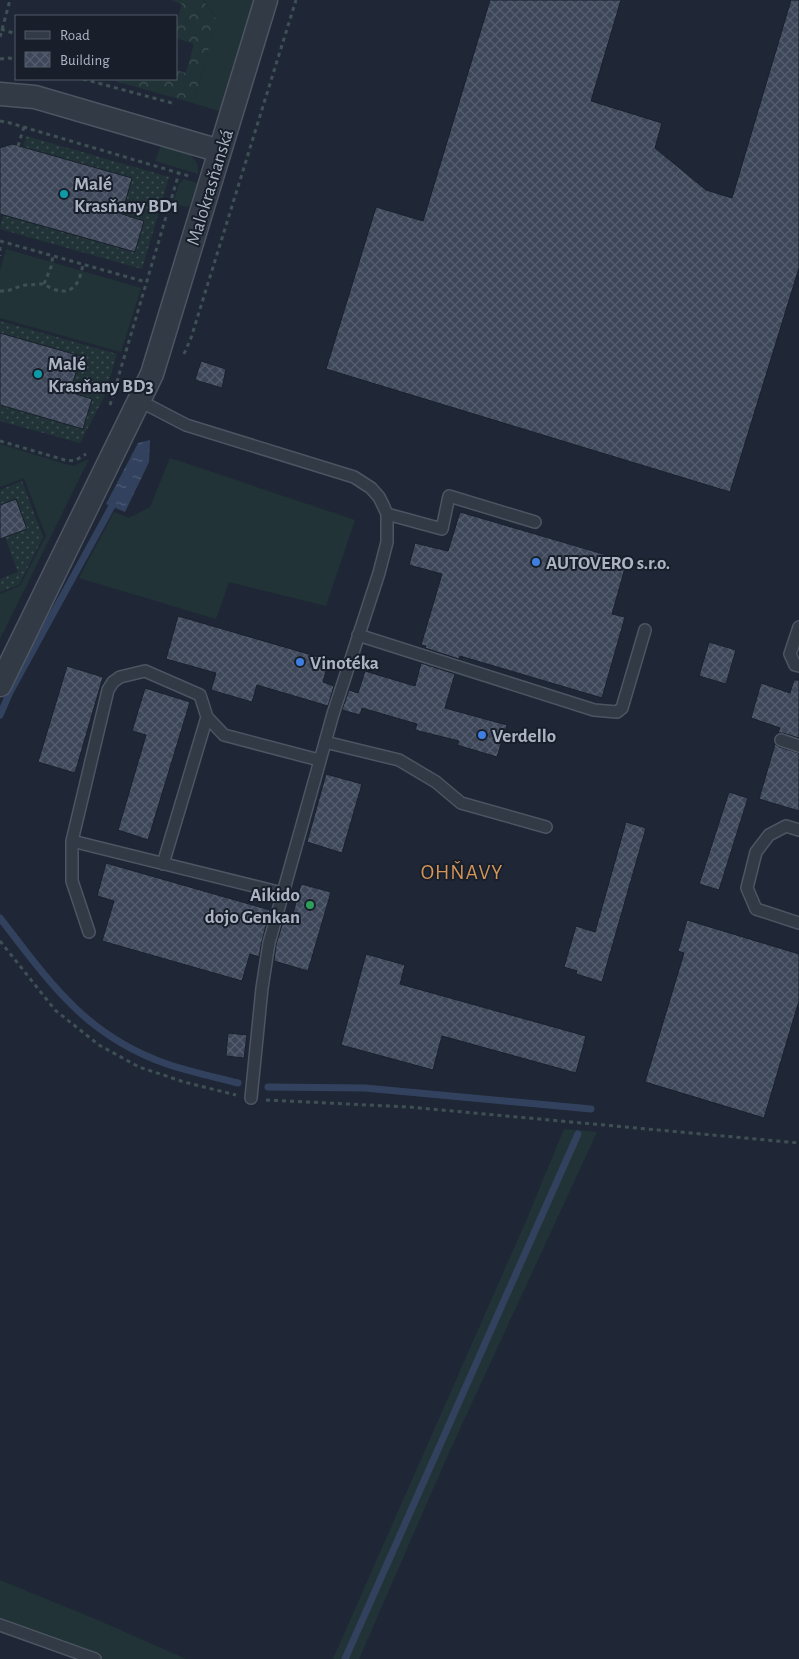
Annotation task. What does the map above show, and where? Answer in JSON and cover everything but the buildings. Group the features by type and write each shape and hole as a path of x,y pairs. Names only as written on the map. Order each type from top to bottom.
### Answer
{"street":[{"name":"Malokrasňanská","path":"0,685 152,374 266,0"},
{"path":"0,94 35,97 220,151"}],"lane":[{"path":"140,401 186,425 354,477 365,483 379,497 387,514 385,550 379,573 319,760 269,943 262,988 251,1098"},
{"path":"387,514 442,530 449,496 535,522"},
{"path":"799,627 790,654 795,665 799,666"},
{"path":"358,635 594,710 617,712 622,708 645,630"},
{"path":"89,932 72,881 72,842 108,690 113,682 120,677 145,671 200,695 207,717 224,735 319,760"},
{"path":"163,864 207,717"},
{"path":"781,740 799,746"},
{"path":"325,742 399,760 436,782 461,803 546,827"},
{"path":"799,830 786,826 769,835 756,852 747,888 756,908 799,923"},
{"path":"72,842 282,893"},
{"path":"0,1625 95,1659"}],"path":[{"path":"0,36 10,0"},
{"path":"182,358 191,338 296,0"},
{"path":"1,29 15,34"},
{"path":"0,59 15,60"},
{"path":"87,80 172,103"},
{"path":"0,121 179,173 108,411"},
{"path":"18,146 24,127"},
{"path":"0,241 146,282"},
{"path":"0,247 0,256"},
{"path":"44,284 51,267 53,255"},
{"path":"0,292 16,287 44,284 56,290 69,290 76,286 81,276 82,264"},
{"path":"0,441 68,461 76,460 89,452"},
{"path":"0,941 56,1010 99,1045 139,1067 184,1082 251,1098 409,1108 799,1143"}],"green space":[{"path":"171,0 203,0 217,20 193,103 112,80 178,80 178,71 186,73 194,44 178,39 178,18 182,4"},
{"path":"204,0 256,0 222,112 193,103 217,20"},
{"path":"26,136 169,177 142,269 0,229 3,215 134,252 144,221 122,214 132,178 23,147"},
{"path":"161,146 174,148 192,156 198,167 198,174 155,161"},
{"path":"184,179 197,183 190,206 186,207 173,203 179,184"},
{"path":"6,249 141,288 121,352 0,318 0,271"},
{"path":"0,321 117,354 104,397 80,443 0,421 0,405 83,429 92,399 70,392 80,356 0,333"},
{"path":"0,444 74,466 89,459 0,639 0,594 20,586 46,536 24,478 0,487"},
{"path":"170,458 355,520 326,606 229,582 216,619 79,578 114,512 129,518 150,507"},
{"path":"22,481 43,537 19,585 0,592 0,579 18,572 5,537 16,499 0,505 0,490"},
{"path":"564,1129 597,1132 447,1457 359,1659 333,1659 526,1221"},
{"path":"0,1580 186,1659 83,1659 0,1628"}],"water":[{"path":"150,440 149,462 125,512 106,504 138,443"}],"waterway":[{"path":"0,715 10,692 112,506"},
{"path":"0,918 53,985 92,1023 114,1039 167,1064 238,1083"},
{"path":"268,1087 365,1088 591,1109"},
{"path":"345,1659 578,1134"}],"place":[{"name":"Malé Krasňany BD1","path":"64,194"},
{"name":"Malé Krasňany BD3","path":"38,374"},
{"name":"AUTOVERO s.r.o.","path":"536,562"},
{"name":"Vinotéka","path":"300,662"},
{"name":"Verdello","path":"482,735"},
{"name":"Aikido dojo Genkan","path":"310,905"}],"district":[{"name":"OHŇAVY","path":"462,872"}]}
